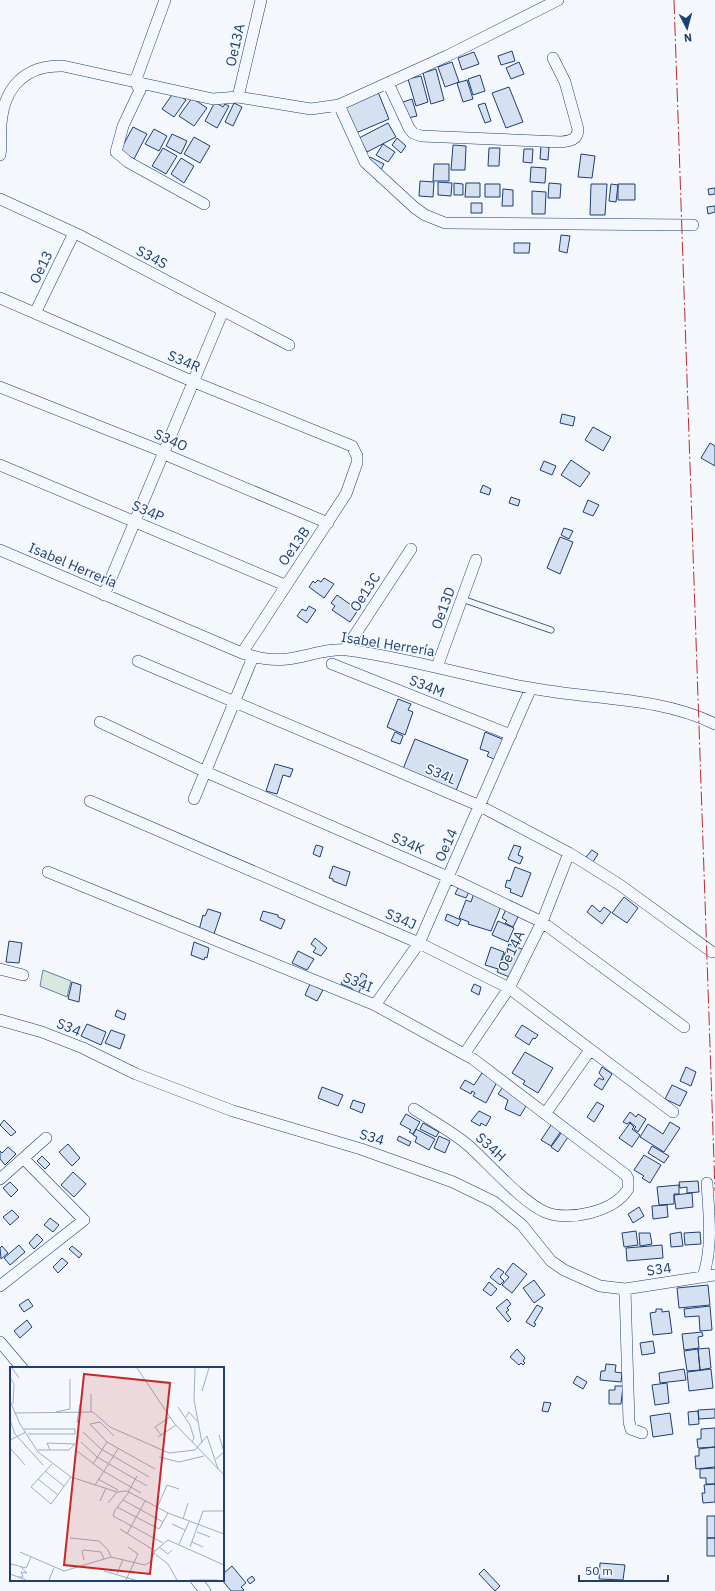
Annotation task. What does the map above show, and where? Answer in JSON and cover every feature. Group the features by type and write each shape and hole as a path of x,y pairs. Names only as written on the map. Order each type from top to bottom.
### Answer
{"street":[{"path":"135,82 165,0"},
{"name":"Oe13A","path":"238,97 261,0"},
{"path":"0,155 1,123 6,99 15,86 32,70 49,65 63,66 213,99 238,97 311,109 338,104 388,83 448,56 558,0"},
{"path":"388,83 408,128 413,133 421,136 561,142 574,139 578,134 578,129 565,82 553,58"},
{"path":"135,82 140,90 123,126 116,152 128,162 204,204"},
{"path":"338,104 364,162 415,208 425,215 445,223 693,225"},
{"name":"S34S","path":"0,199 74,233 289,344"},
{"name":"Oe13","path":"35,313 74,233"},
{"name":"S34R","path":"0,298 194,382 348,443 355,450"},
{"path":"104,595 223,311"},
{"name":"S34O","path":"0,387 164,452 164,454 328,523"},
{"name":"Oe13B","path":"242,653 285,585 346,494 357,463 355,450"},
{"name":"S34P","path":"0,465 285,585"},
{"name":"Oe13C","path":"345,650 411,549"},
{"name":"Isabel Herrería","path":"0,552 242,653 264,660 287,659 329,651 345,650 437,667 531,688 624,700 664,707 699,716 715,724"},
{"name":"Oe13D","path":"437,667 476,560"},
{"path":"194,799 254,657"},
{"name":"S34L","path":"138,661 480,806 569,853 620,885 712,952"},
{"name":"S34M","path":"332,664 511,736"},
{"name":"Oe14","path":"375,1005 419,943 531,688"},
{"name":"S34K","path":"100,722 206,772 448,877 542,922 684,1027"},
{"name":"S34J","path":"90,801 419,943 509,988 673,1112"},
{"name":"Oe14A","path":"465,1054 509,988 542,922 569,853"},
{"name":"S34I","path":"48,872 375,1005 465,1054 626,1175"},
{"path":"0,969 23,975"},
{"name":"S34","path":"0,1020 62,1040 136,1074 233,1111 361,1150 453,1182 494,1202 522,1225 551,1261 564,1270 600,1286 625,1289 715,1275"},
{"path":"545,1114 590,1050"},
{"name":"S34H","path":"414,1109 464,1143 527,1200 545,1212 560,1215 586,1214 600,1210 617,1201 625,1194 628,1185 626,1175"},
{"path":"0,1179 46,1138"},
{"path":"0,1286 84,1220 24,1159"},
{"path":"703,1277 711,1242 707,1183"},
{"path":"625,1289 629,1422 633,1431 642,1433"},
{"path":"0,1342 21,1367"},
{"path":"197,1581 205,1591"}],"lane":[{"path":"462,599 551,630"}],"shaded area":[{"path":"43,970 71,981 67,997 40,986"}],"building":[{"path":"512,51 515,61 501,65 498,56"},
{"path":"474,52 479,64 462,70 458,58"},
{"path":"452,62 459,82 445,87 438,67"},
{"path":"519,62 524,74 511,79 506,68"},
{"path":"436,69 444,100 431,104 423,73"},
{"path":"480,75 485,91 473,95 468,79"},
{"path":"421,76 428,102 416,106 408,79"},
{"path":"467,80 473,99 463,102 457,83"},
{"path":"509,87 523,122 506,128 492,93"},
{"path":"174,92 186,100 174,117 162,109"},
{"path":"378,92 389,119 356,133 345,106"},
{"path":"192,98 207,108 194,126 179,116"},
{"path":"412,99 417,116 408,118 403,102"},
{"path":"215,102 223,107 225,104 229,106 217,128 205,121"},
{"path":"234,103 242,107 233,126 225,122"},
{"path":"485,103 491,121 485,123 478,105"},
{"path":"388,123 396,137 367,152 359,138"},
{"path":"133,127 147,134 134,159 120,151"},
{"path":"154,129 167,136 159,151 145,144"},
{"path":"172,134 187,141 181,154 166,146"},
{"path":"194,137 210,146 200,163 184,154"},
{"path":"397,138 406,146 401,153 392,145"},
{"path":"383,144 395,152 388,162 376,155"},
{"path":"453,145 466,146 465,170 451,170"},
{"path":"541,146 549,147 548,160 540,159"},
{"path":"163,148 177,156 166,174 152,166"},
{"path":"489,148 500,148 499,166 488,166"},
{"path":"524,149 533,149 532,163 523,162"},
{"path":"581,154 595,156 592,178 578,177"},
{"path":"370,157 384,164 381,170 367,163"},
{"path":"181,158 194,166 184,183 171,174"},
{"path":"434,164 449,164 449,181 433,181"},
{"path":"531,167 546,168 545,183 530,182"},
{"path":"420,181 434,182 433,197 419,196"},
{"path":"438,182 452,183 451,196 438,195"},
{"path":"454,183 463,184 463,195 454,195"},
{"path":"466,183 480,183 480,197 465,197"},
{"path":"549,183 561,184 560,198 548,198"},
{"path":"485,184 500,184 500,197 485,197"},
{"path":"591,184 607,184 605,215 590,215"},
{"path":"611,184 618,185 616,202 609,201"},
{"path":"618,184 635,184 635,200 618,200"},
{"path":"715,188 715,194 709,195 708,189"},
{"path":"503,189 513,190 513,206 502,206"},
{"path":"532,191 546,192 545,214 532,214"},
{"path":"471,203 482,203 482,213 471,213"},
{"path":"715,206 715,212 708,214 707,207"},
{"path":"561,235 570,236 567,253 559,251"},
{"path":"514,243 530,243 529,253 514,253"},
{"path":"562,414 575,417 573,426 560,423"},
{"path":"593,427 611,437 603,451 585,440"},
{"path":"710,443 715,446 715,466 701,458"},
{"path":"571,460 590,473 580,487 561,475"},
{"path":"544,461 556,466 552,475 540,470"},
{"path":"483,485 491,489 489,495 480,492"},
{"path":"511,497 520,500 518,506 509,503"},
{"path":"588,500 599,505 593,516 583,512"},
{"path":"564,528 573,531 569,539 561,535"},
{"path":"560,537 573,542 560,574 547,568"},
{"path":"324,578 334,584 324,598 309,587 313,581 315,583 318,580 321,582"},
{"path":"337,595 358,610 350,622 332,610 335,606 331,603"},
{"path":"309,606 316,610 307,623 297,616 302,609 306,611"},
{"path":"398,699 411,704 408,710 413,712 405,735 387,727"},
{"path":"395,732 403,736 400,744 391,741"},
{"path":"485,732 507,741 496,760 487,756 489,752 480,749"},
{"path":"415,739 468,760 456,791 403,769"},
{"path":"275,764 293,769 290,777 283,775 277,794 266,791"},
{"path":"316,845 323,847 320,857 313,854"},
{"path":"514,845 521,847 518,855 523,857 520,864 508,859"},
{"path":"592,850 598,854 593,862 586,857"},
{"path":"333,866 350,872 346,886 329,878"},
{"path":"515,867 531,873 522,897 510,892 511,889 505,887 507,880 510,881"},
{"path":"459,886 470,890 466,898 455,894"},
{"path":"474,893 501,906 491,931 468,924 469,922 459,918 466,900 471,902"},
{"path":"624,897 638,908 627,923 612,913"},
{"path":"592,905 600,912 604,907 611,912 602,924 587,912"},
{"path":"507,907 520,913 513,927 505,923 507,921 502,918"},
{"path":"208,909 221,913 214,934 199,930 203,915 205,916"},
{"path":"263,911 278,915 278,917 285,920 281,929 260,920"},
{"path":"447,914 461,920 458,926 445,920"},
{"path":"498,921 514,928 508,942 492,935"},
{"path":"315,938 327,948 321,956 313,952 316,948 311,944"},
{"path":"9,941 22,943 19,963 6,962"},
{"path":"194,942 209,948 207,958 205,957 204,960 191,955"},
{"path":"509,944 524,950 512,978 497,972"},
{"path":"491,947 504,952 498,969 485,965"},
{"path":"298,951 314,959 307,970 292,963"},
{"path":"347,972 359,979 362,973 367,976 358,994 351,988 341,984"},
{"path":"72,982 81,985 79,1002 68,999"},
{"path":"310,984 323,990 317,1001 305,995"},
{"path":"474,984 481,987 479,995 471,991"},
{"path":"117,1010 126,1014 124,1020 115,1016"},
{"path":"87,1024 106,1032 101,1045 81,1036"},
{"path":"522,1025 538,1035 535,1039 533,1038 529,1045 515,1036"},
{"path":"111,1030 125,1035 120,1049 105,1043"},
{"path":"525,1052 553,1068 538,1093 523,1084 525,1081 512,1073"},
{"path":"602,1067 612,1074 602,1090 594,1085 599,1078 604,1079 599,1073"},
{"path":"686,1067 696,1072 691,1086 680,1081"},
{"path":"482,1073 497,1082 486,1103 473,1096 475,1093 472,1091 471,1094 460,1088 465,1080 474,1085"},
{"path":"672,1085 687,1092 680,1106 665,1099"},
{"path":"322,1087 343,1095 338,1106 318,1098"},
{"path":"503,1087 528,1103 520,1116 505,1109 508,1100 498,1094"},
{"path":"353,1100 365,1104 362,1113 350,1108"},
{"path":"597,1102 604,1106 594,1122 587,1117"},
{"path":"479,1111 491,1117 486,1126 481,1123 480,1126 471,1121"},
{"path":"630,1112 636,1117 638,1114 646,1119 638,1132 634,1129 636,1127 630,1122 627,1124 623,1122"},
{"path":"406,1114 420,1122 413,1134 409,1132 411,1130 400,1124"},
{"path":"4,1120 16,1132 11,1136 0,1125"},
{"path":"670,1122 680,1128 664,1152 640,1137 648,1124 663,1134"},
{"path":"423,1123 439,1132 436,1137 420,1129"},
{"path":"630,1123 634,1127 632,1129 640,1135 632,1147 619,1138"},
{"path":"551,1125 561,1131 551,1146 541,1140"},
{"path":"416,1129 435,1139 429,1150 415,1142 417,1137 413,1135"},
{"path":"562,1132 568,1137 558,1152 551,1147"},
{"path":"399,1136 411,1142 409,1146 397,1140"},
{"path":"439,1136 450,1141 445,1153 434,1148"},
{"path":"68,1144 80,1158 72,1166 59,1152"},
{"path":"652,1146 669,1156 664,1163 648,1153"},
{"path":"8,1147 16,1154 5,1165 0,1159 0,1151 2,1153"},
{"path":"644,1155 661,1165 650,1183 642,1178 644,1176 634,1170"},
{"path":"42,1156 50,1164 45,1169 37,1161"},
{"path":"73,1172 86,1184 74,1197 61,1185"},
{"path":"698,1181 699,1192 687,1193 687,1187 680,1188 679,1182"},
{"path":"10,1182 18,1190 11,1197 3,1188"},
{"path":"679,1185 679,1194 674,1194 674,1204 659,1205 657,1187"},
{"path":"692,1193 693,1207 676,1209 674,1195"},
{"path":"667,1205 668,1217 653,1219 652,1206"},
{"path":"639,1207 644,1216 633,1223 628,1214"},
{"path":"12,1210 19,1217 10,1225 3,1217"},
{"path":"50,1218 59,1225 53,1232 44,1225"},
{"path":"636,1231 638,1245 624,1247 622,1233"},
{"path":"681,1232 683,1246 671,1247 670,1234"},
{"path":"700,1232 701,1244 685,1245 684,1233"},
{"path":"639,1233 650,1233 652,1244 640,1246"},
{"path":"37,1234 43,1240 34,1249 29,1243"},
{"path":"19,1245 25,1252 10,1265 4,1258"},
{"path":"662,1245 663,1258 627,1261 626,1248"},
{"path":"2,1246 8,1253 1,1259 0,1248"},
{"path":"72,1246 82,1254 79,1258 69,1249"},
{"path":"62,1258 68,1263 58,1273 53,1267"},
{"path":"513,1263 527,1274 512,1293 502,1285 509,1277 505,1274"},
{"path":"498,1268 504,1272 500,1277 504,1281 500,1285 490,1277"},
{"path":"534,1280 545,1295 534,1303 523,1288"},
{"path":"489,1282 497,1289 491,1296 483,1290"},
{"path":"708,1285 710,1305 679,1308 677,1288"},
{"path":"28,1299 33,1306 24,1312 19,1305"},
{"path":"507,1299 511,1304 507,1308 509,1310 506,1312 511,1319 508,1322 496,1308"},
{"path":"537,1305 543,1308 534,1323 536,1324 534,1327 526,1322"},
{"path":"710,1306 712,1330 700,1331 699,1316 685,1317 684,1309"},
{"path":"656,1309 662,1309 662,1312 669,1311 672,1333 653,1335 650,1313 656,1312"},
{"path":"27,1320 32,1327 20,1338 14,1331"},
{"path":"702,1332 703,1336 698,1337 699,1348 684,1350 682,1334"},
{"path":"653,1341 655,1353 642,1355 640,1343"},
{"path":"709,1348 711,1368 700,1370 698,1349"},
{"path":"517,1349 525,1358 523,1361 525,1363 523,1365 521,1363 519,1365 510,1357"},
{"path":"698,1349 700,1370 687,1371 684,1351"},
{"path":"606,1364 616,1365 615,1372 622,1373 621,1382 600,1380 601,1371 605,1371"},
{"path":"684,1369 686,1380 660,1383 659,1373"},
{"path":"711,1369 713,1388 689,1391 687,1372"},
{"path":"577,1376 587,1382 583,1389 573,1383"},
{"path":"667,1383 669,1403 655,1405 652,1385"},
{"path":"615,1386 623,1386 621,1404 609,1404 609,1390 615,1390"},
{"path":"544,1402 551,1403 548,1412 542,1411"},
{"path":"715,1409 715,1418 699,1419 698,1410"},
{"path":"698,1411 699,1424 689,1425 688,1412"},
{"path":"670,1413 673,1434 653,1437 650,1416"},
{"path":"715,1428 715,1447 698,1448 697,1439 701,1439 701,1429"},
{"path":"715,1447 715,1467 696,1469 695,1456 699,1456 699,1449"},
{"path":"715,1468 715,1484 706,1484 706,1478 700,1478 700,1469"},
{"path":"715,1484 715,1502 703,1503 702,1493 705,1493 704,1485"},
{"path":"707,1516 715,1516 715,1538 707,1538"},
{"path":"707,1538 715,1538 715,1556 707,1556"},
{"path":"600,1563 625,1565 623,1580 599,1579"},
{"path":"232,1566 246,1583 241,1587 244,1590 231,1591 223,1581 224,1573"},
{"path":"484,1569 500,1586 495,1591 479,1574"},
{"path":"252,1576 255,1580 250,1584 247,1580"}],"power":[{"path":"674,0 715,1191"}]}
